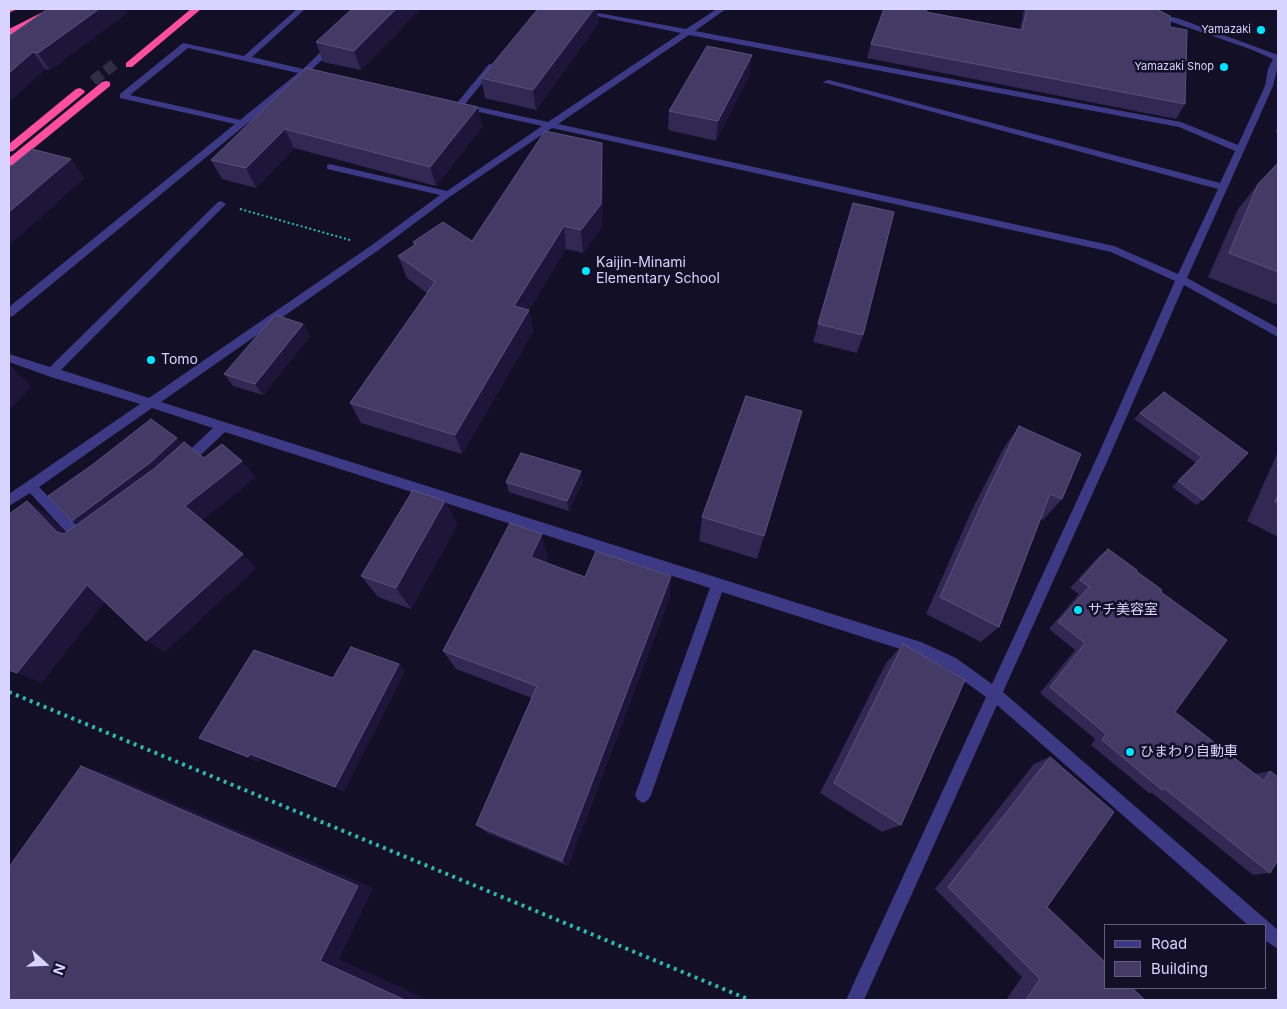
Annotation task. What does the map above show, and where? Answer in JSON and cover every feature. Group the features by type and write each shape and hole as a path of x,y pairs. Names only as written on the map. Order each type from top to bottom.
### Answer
{"highway":[{"path":"9,33 56,9"},
{"path":"185,9 126,61 196,9"},
{"path":"9,149 93,81"},
{"path":"9,163 106,84"}],"street":[{"path":"246,59 301,9"},
{"path":"565,9 1181,125 1239,149"},
{"path":"9,501 376,247 448,194 722,9"},
{"path":"855,1000 996,695 1104,455 1180,279 1269,86 1272,69 1278,58 1222,35 1146,11 1126,9"},
{"path":"9,313 304,72 338,40"},
{"path":"241,123 123,96 186,45 333,78"},
{"path":"497,61 455,104 1114,249 1180,279 1278,333"},
{"path":"826,82 1223,187"},
{"path":"330,167 448,194"},
{"path":"52,373 221,204"},
{"path":"9,358 221,428 921,649 951,663 996,695 1259,924"},
{"path":"174,472 221,428"},
{"path":"30,486 84,541 91,536"},
{"path":"643,795 718,585"},
{"path":"1267,931 1278,941"}],"path":[{"path":"221,204 376,247"},
{"path":"9,692 750,1000"}],"building":[{"path":"48,9 99,9 38,53 33,52 9,73 9,36"},
{"path":"352,9 396,9 354,51 316,42"},
{"path":"538,9 594,9 533,90 481,78"},
{"path":"884,9 927,9 926,12 1022,30 1027,9 1156,9 1170,16 1170,27 1187,30 1185,104 871,44"},
{"path":"707,46 752,55 718,121 669,111"},
{"path":"306,68 478,107 430,167 285,129 246,168 211,160"},
{"path":"545,131 602,143 601,204 581,230 564,226 514,306 529,310 455,435 350,403 435,282 398,256 416,244 413,242 443,222 472,241"},
{"path":"32,149 71,159 9,212 9,168"},
{"path":"1278,163 1278,272 1229,253 1258,184"},
{"path":"853,203 894,212 863,335 818,324"},
{"path":"275,315 303,324 255,384 224,374"},
{"path":"1164,392 1248,453 1203,500 1178,481 1202,457 1140,413"},
{"path":"746,396 802,411 764,536 702,517"},
{"path":"151,419 177,438 151,462 72,521 48,496 92,465"},
{"path":"1019,426 1081,454 1062,499 1050,494 999,627 940,597"},
{"path":"184,442 204,458 222,444 242,461 185,506 243,554 146,641 87,585 17,673 9,670 9,514 27,501 57,532 64,534 155,468"},
{"path":"521,453 581,471 567,501 506,482"},
{"path":"413,490 445,501 396,588 361,576"},
{"path":"510,523 542,534 531,557 585,577 596,551 671,576 562,861 476,825 537,686 443,651"},
{"path":"1108,549 1162,590 1161,592 1227,640 1175,712 1264,781 1270,771 1278,777 1278,860 1270,873 1164,788 1162,790 1102,740 1106,734 1050,687 1085,643 1058,622 1089,587 1080,580"},
{"path":"903,644 965,680 901,825 834,783"},
{"path":"351,647 399,664 335,787 250,754 248,757 199,738 254,650 333,678"},
{"path":"1050,757 1114,812 1047,907 1104,961 1104,989 1133,989 1145,1000 1026,1000 1040,979 948,887"},
{"path":"81,766 358,886 320,961 405,1000 9,1000 9,867"}],"tunnel":[{"path":"93,81 117,62"}],"place":[{"name":"Yamazaki","path":"1261,30"},
{"name":"Yamazaki Shop","path":"1224,67"},
{"name":"Kaijin-Minami Elementary School","path":"586,271"},
{"name":"Tomo","path":"151,360"},
{"name":"サチ美容室","path":"1078,610"},
{"name":"ひまわり自動車","path":"1130,752"}]}
